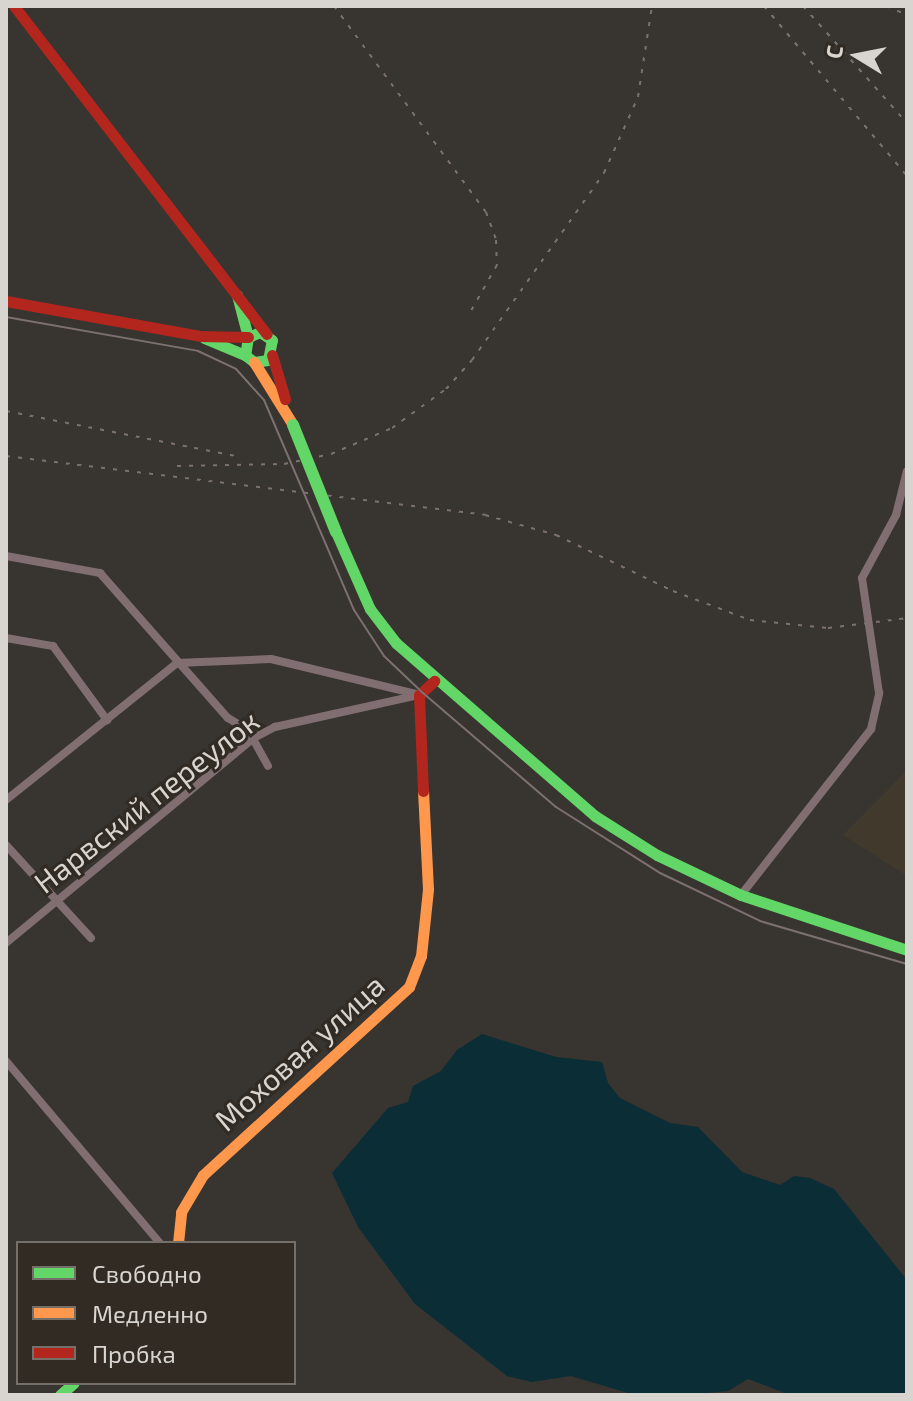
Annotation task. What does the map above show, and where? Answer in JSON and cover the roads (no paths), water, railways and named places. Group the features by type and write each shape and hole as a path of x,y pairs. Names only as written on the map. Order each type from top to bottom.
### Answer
{"main road":[{"path":"14,6 237,291 267,334 293,425 370,609 434,681 595,816 657,855 741,895 907,950"},
{"path":"237,291 250,358 293,425"},
{"path":"6,301 200,336 248,337 267,334"},
{"path":"200,336 250,358 272,355"},
{"path":"419,695 434,681"},
{"name":"Моховая улица","path":"178,1241 181,1212 203,1175 389,1010 409,987 421,956 428,889 419,695"}],"street":[{"path":"741,895 871,729 879,693 862,578 896,515 907,471"},
{"path":"6,556 100,573 177,663 254,738 268,766"},
{"path":"6,638 53,646 107,720"},
{"path":"6,800 177,663 271,659 419,695"},
{"name":"Нарвский переулок","path":"6,943 254,738 275,727 419,695"},
{"path":"6,845 53,902 91,938"},
{"path":"6,1061 158,1241"}],"water":[{"path":"482,1034 556,1057 602,1062 608,1083 620,1098 670,1123 698,1127 742,1172 780,1185 794,1176 810,1178 834,1189 907,1280 907,1395 790,1395 748,1379 728,1391 685,1395 628,1393 571,1376 532,1382 507,1376 415,1304 358,1227 332,1173 388,1108 408,1102 413,1086 441,1071 457,1050"}],"tram line":[{"path":"6,317 198,351 236,369 264,400 354,610 384,656 423,693 556,807 660,873 760,921 907,964"}],"railway":[{"path":"334,6 486,212 496,240 497,265 468,316"},
{"path":"177,466 284,464 331,454 392,428 446,389 472,360 604,173 638,97 652,6"},
{"path":"764,6 907,176"},
{"path":"803,6 907,123"},
{"path":"886,6 907,15"},
{"path":"6,411 240,457"},
{"path":"6,456 485,515 556,535 673,591 750,620 828,628 907,618"}]}
